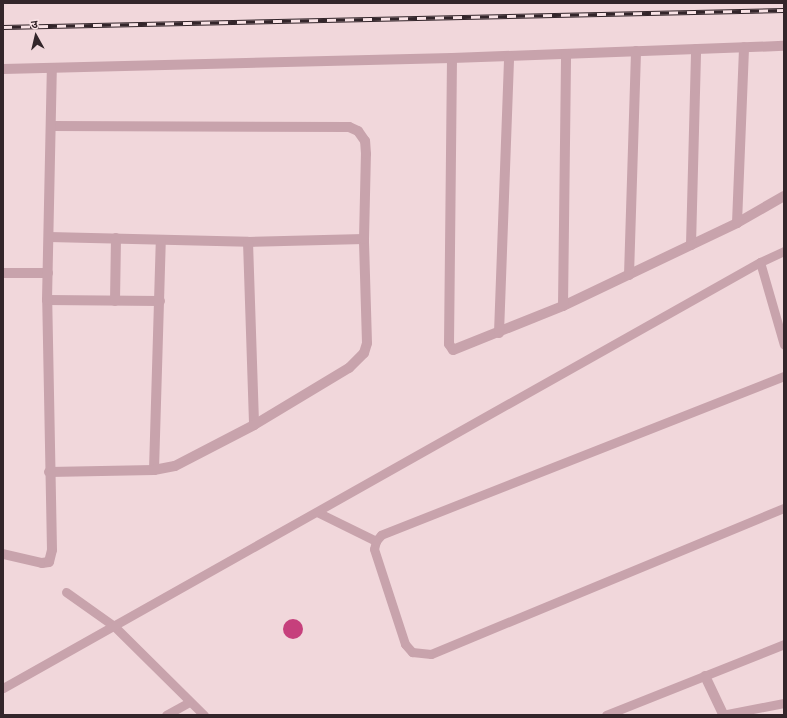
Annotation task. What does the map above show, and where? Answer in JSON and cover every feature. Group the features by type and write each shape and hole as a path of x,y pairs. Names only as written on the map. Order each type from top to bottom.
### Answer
{"street":[{"path":"3,68 452,58 784,46"},
{"path":"737,223 744,47"},
{"path":"691,245 696,49"},
{"path":"629,275 636,51"},
{"path":"563,306 566,54"},
{"path":"499,333 509,56"},
{"path":"452,58 450,347 453,350 461,349 563,306 737,223 784,196"},
{"path":"3,554 42,563 49,562 52,550 49,472 47,300 52,68"},
{"path":"49,472 154,470 175,466 254,425 349,368 364,353 367,343 364,239 365,141 358,131 349,127 51,126"},
{"path":"49,237 248,242 364,239"},
{"path":"115,301 116,238"},
{"path":"154,470 161,240"},
{"path":"248,242 254,425"},
{"path":"3,273 48,273"},
{"path":"47,300 160,302"},
{"path":"705,676 723,714"}],"lane":[{"path":"3,688 760,262 784,251"},
{"path":"760,262 784,345"},
{"path":"784,376 381,535 376,541 374,549 405,644 412,652 431,654 784,508"},
{"path":"317,512 376,541"},
{"path":"66,592 114,626 189,702 204,715"},
{"path":"606,715 784,644"},
{"path":"166,715 189,702"},
{"path":"723,714 784,703"}],"building":[{"path":"293,619 300,622 303,629 300,636 293,639 286,636 283,629 286,622"}],"railway":[{"path":"3,27 784,10"}]}
